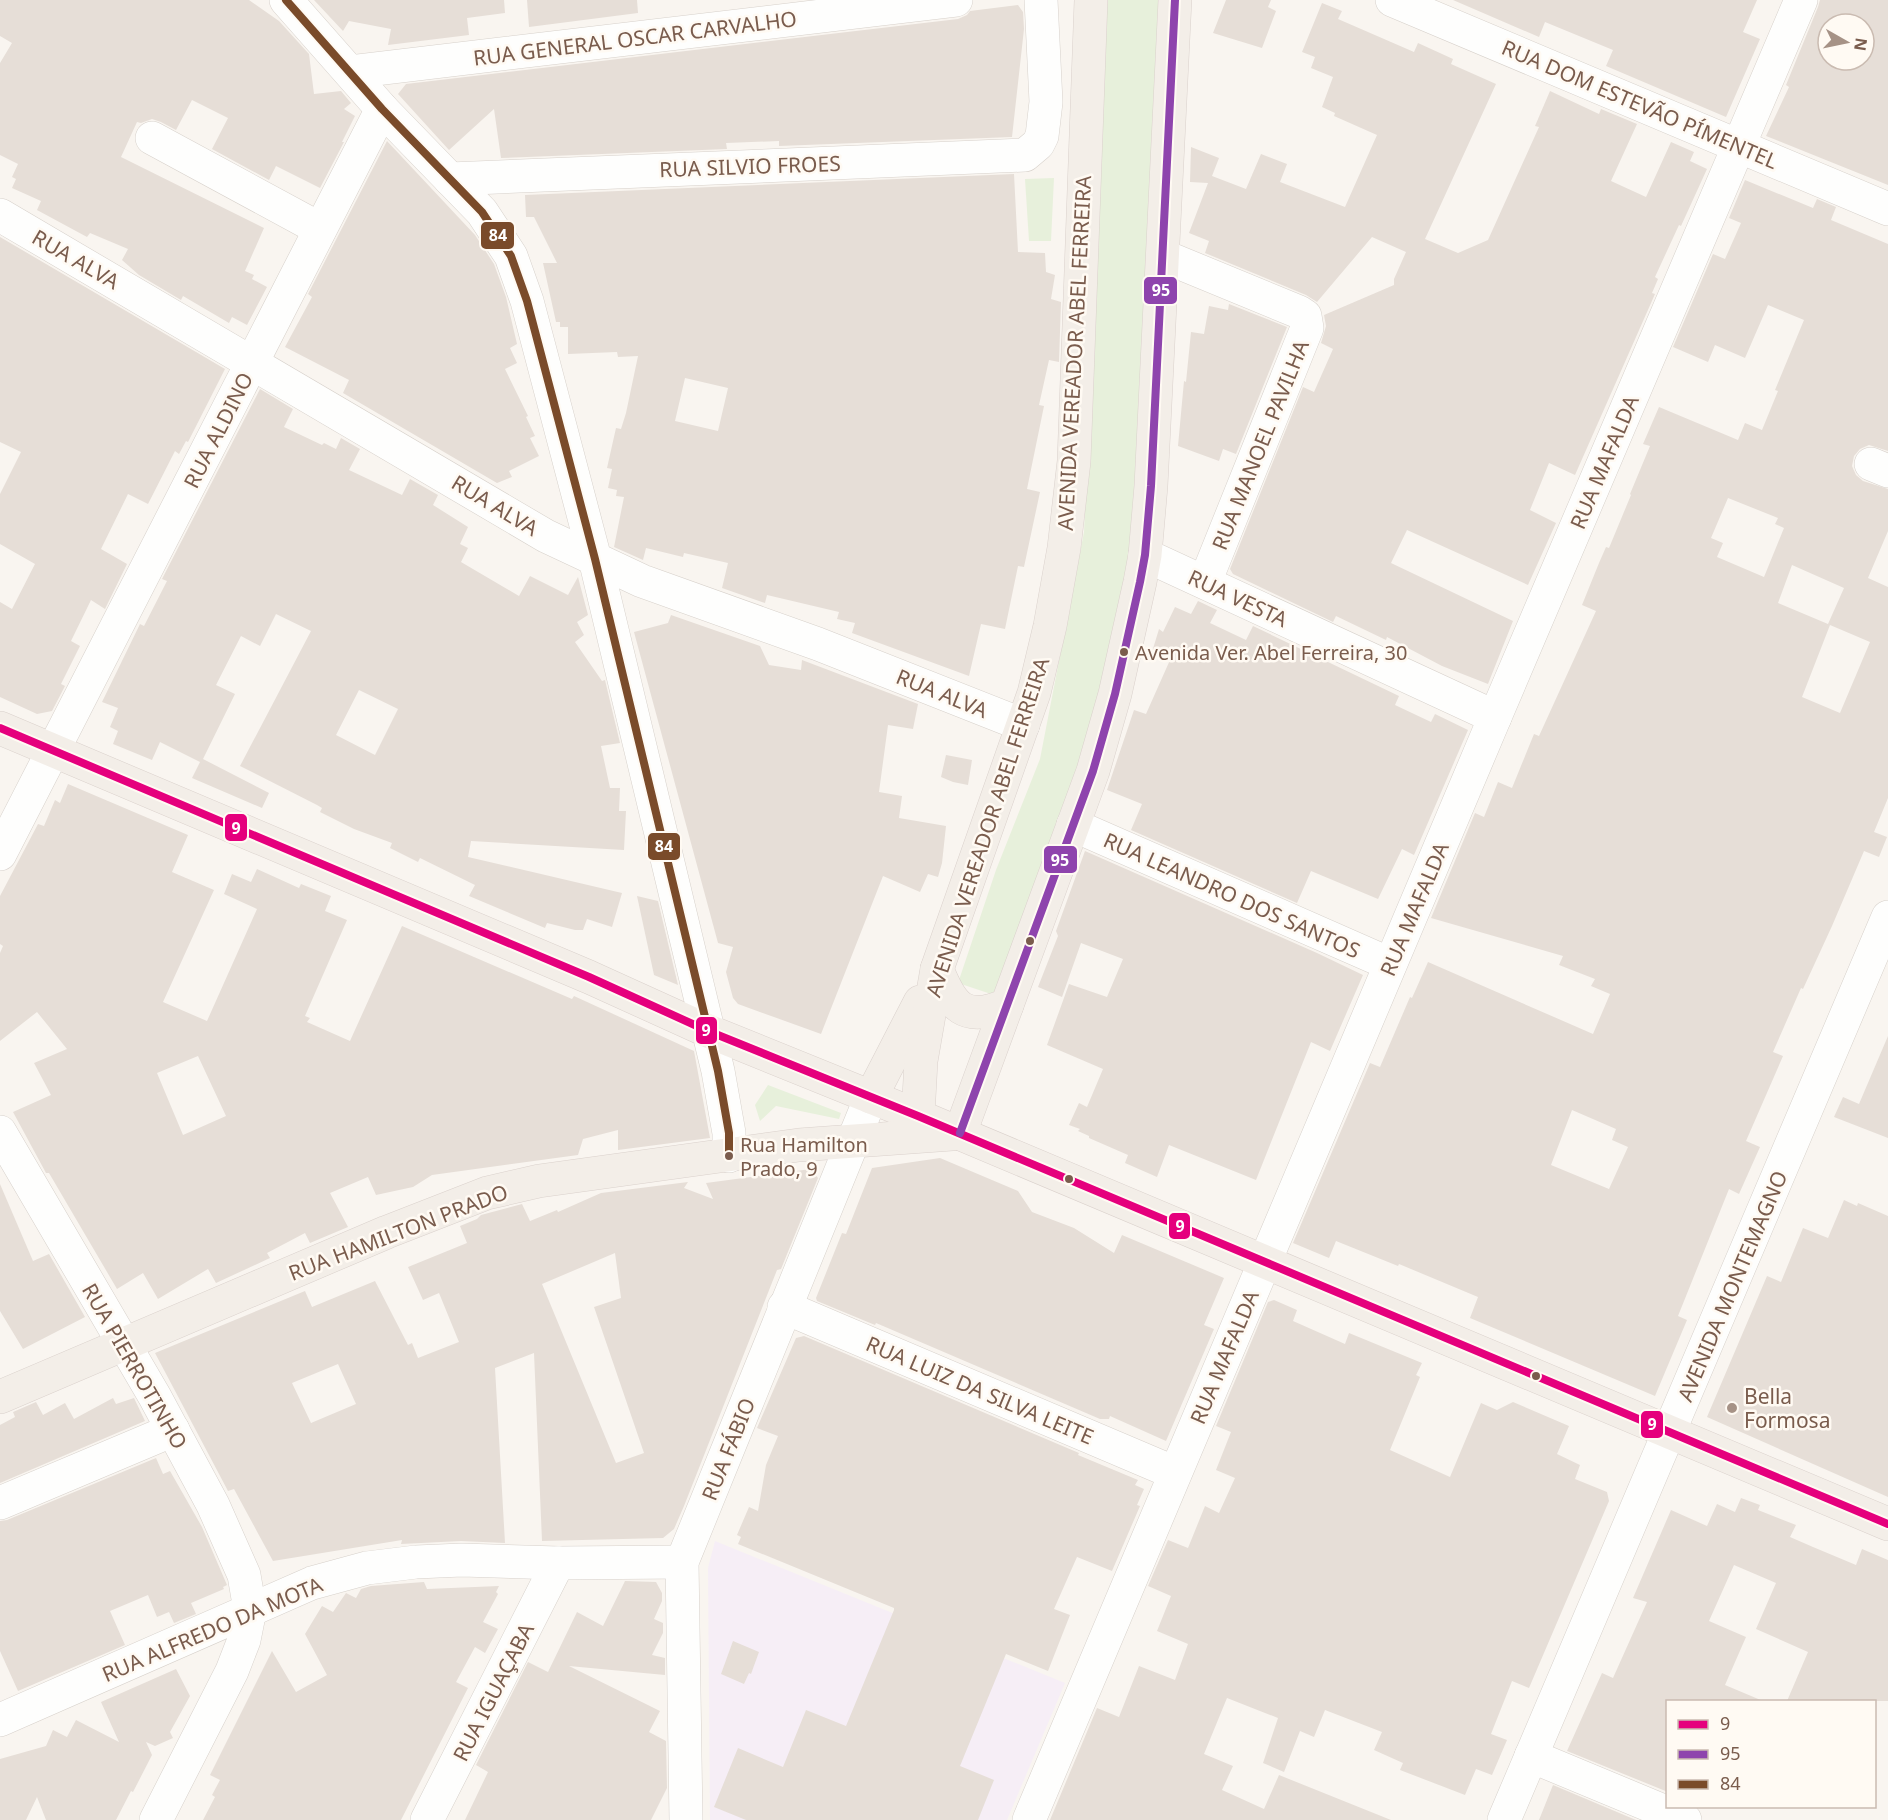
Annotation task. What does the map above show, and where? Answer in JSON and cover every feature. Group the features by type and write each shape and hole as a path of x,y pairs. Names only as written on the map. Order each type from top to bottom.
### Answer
{"main road":[{"name":"AVENIDA VEREADOR ABEL FERREIRA","path":"918,1116 921,1061 937,969 1034,693 1052,615 1064,548 1074,461 1091,0"},
{"path":"960,1133 1093,771 1115,694 1145,555 1151,486 1175,0"},
{"path":"0,728 589,977 708,1031 960,1133 1888,1524"},
{"path":"937,969 950,999 962,1009 984,1013 1007,1005"},
{"path":"871,1096 937,969"},
{"name":"RUA HAMILTON PRADO","path":"0,1397 387,1232 487,1193 539,1181 799,1145 960,1133"}],"street":[{"path":"286,0 382,109 482,212 511,256 527,301 595,559 725,1103 729,1156"},
{"name":"RUA GENERAL OSCAR CARVALHO","path":"350,72 957,0"},
{"name":"RUA SILVIO FROES","path":"450,179 1024,155 1033,150 1042,136 1046,102 1041,0"},
{"name":"RUA MAFALDA","path":"1029,1820 1390,964 1801,0"},
{"name":"RUA DOM ESTEVÃO PÍMENTEL","path":"1409,3 1888,209"},
{"name":"RUA ALDINO","path":"0,854 382,109"},
{"path":"152,138 320,229"},
{"name":"RUA ALVA","path":"0,215 546,536 642,581 818,644 1023,725"},
{"name":"RUA MANOEL PAVILHA","path":"1163,256 1299,312 1305,316 1307,328 1205,582"},
{"name":"RUA VESTA","path":"1145,555 1495,717"},
{"name":"RUA LEANDRO DOS SANTOS","path":"1073,825 1390,964"},
{"name":"AVENIDA MONTEMAGNO","path":"1504,1820 1888,917"},
{"name":"RUA FÁBIO","path":"681,1811 682,1562 871,1096"},
{"name":"RUA PIERROTINHO","path":"0,1132 124,1344 213,1505 244,1575 250,1610"},
{"name":"RUA LUIZ DA SILVA LEITE","path":"784,1307 1175,1473"},
{"path":"0,1503 173,1431"},
{"name":"RUA ALFREDO DA MOTA","path":"0,1720 312,1583 367,1568 416,1562 462,1560 558,1563 682,1562"},
{"name":"RUA IGUAÇABA","path":"427,1820 558,1563"},
{"path":"156,1820 232,1671 244,1640 250,1610"},
{"path":"1531,1756 1685,1820"}],"shaded area":[{"path":"715,1541 1065,1683 1007,1820 710,1820 708,1568"}],"green space":[{"path":"1100,0 1167,0 1139,552 1080,794 994,995 958,983 996,870 1040,759 1084,532 1097,254"},
{"path":"1054,178 1051,241 1029,241 1025,179"},
{"path":"768,1085 841,1113 839,1119 776,1106 760,1121 755,1105"}],"building":[{"path":"0,0 249,0 279,21 309,54 314,94 341,91 351,103 344,109 355,116 320,188 276,166 269,180 212,149 228,118 192,100 176,130 152,119 137,122 121,157 264,228 245,271 254,275 252,279 267,287 247,325 232,317 229,323 183,296 181,300 139,275 122,260 128,249 90,233 87,237 37,210 41,201 12,188 16,179 12,177 18,164 0,155 0,63 12,43 0,36"},
{"path":"314,0 504,0 505,13 467,18 469,35 388,45 391,29 349,21 343,31"},
{"path":"527,0 637,0 638,13 529,27"},
{"path":"1226,0 1271,0 1268,7 1276,11 1262,48 1213,33"},
{"path":"1453,0 1757,0 1743,32 1760,39 1726,117 1606,66 1613,50 1545,22 1539,37"},
{"path":"1820,0 1888,0 1888,185 1766,136 1789,87 1786,85"},
{"path":"1322,3 1342,11 1338,19 1414,52 1418,43 1453,59 1451,64 1496,84 1425,239 1458,253 1488,240 1539,127 1535,126 1550,91 1599,114 1601,109 1637,124 1611,181 1646,197 1671,142 1694,152 1690,161 1707,169 1655,277 1658,279 1652,293 1655,294 1575,475 1549,463 1530,510 1556,523 1528,585 1407,530 1391,563 1513,621 1488,684 1442,666 1387,637 1386,640 1336,616 1333,622 1233,574 1230,569 1303,387 1314,392 1333,349 1321,343 1326,326 1324,315 1394,285 1394,279 1406,252 1372,237 1317,302 1306,295 1205,253 1209,241 1189,233 1208,183 1190,182 1191,147 1219,158 1212,176 1246,189 1261,154 1287,164 1280,182 1345,207 1377,135 1334,116 1335,113 1322,107 1333,77 1311,68 1315,57 1302,52"},
{"path":"1018,5 1023,12 1024,29 1012,137 779,146 779,141 726,143 727,149 501,158 494,109 449,150 398,94 406,84 958,19 970,11"},
{"path":"387,141 475,235 494,264 506,297 517,344 510,348 517,363 505,369 528,416 526,417 535,436 530,438 539,456 509,471 512,477 497,483 343,393 349,380 285,347 312,297 308,294"},
{"path":"1014,174 1018,252 1045,253 1046,272 1055,275 1051,299 1061,302 1059,362 1049,360 1039,405 1044,406 1027,489 1040,492 1024,567 1018,566 1005,629 981,624 969,676 852,633 855,623 837,619 839,612 767,595 765,603 722,588 728,563 684,553 683,557 646,548 643,560 614,547 624,497 616,496 617,490 608,488 612,469 607,468 616,428 621,429 626,413 638,356 618,357 617,352 568,354 568,327 560,327 560,322 556,322 543,263 557,263 534,217 526,217 525,195","holes":["685,378 728,388 718,431 675,421"]},
{"path":"1745,180 1813,208 1817,199 1836,207 1831,220 1888,244 1888,451 1869,445 1860,449 1854,456 1852,466 1856,475 1863,481 1888,489 1888,531 1868,578 1888,587 1888,798 1874,832 1887,837 1879,857 1864,851 1773,1052 1783,1056 1746,1141 1760,1147 1739,1194 1729,1189 1678,1316 1687,1320 1655,1396 1470,1318 1478,1297 1336,1241 1329,1258 1293,1243 1370,1063 1380,1067 1410,997 1412,998 1428,962 1593,1034 1610,994 1591,986 1595,979 1559,965 1563,956 1431,918 1475,813 1484,817 1498,782 1512,788 1534,734 1539,736 1596,611 1582,605 1631,495 1650,446 1643,444 1659,407 1738,440 1745,423 1762,430 1778,391 1775,390 1804,320 1768,305 1745,358 1715,345 1708,362 1673,347 1713,254 1725,259 1741,223 1729,218","holes":["1728,498 1778,518 1775,524 1784,528 1764,577 1717,557 1723,543 1711,538","1792,565 1844,588 1828,624 1778,603","1830,625 1870,642 1840,713 1802,697","1572,1110 1616,1129 1612,1140 1628,1147 1609,1189 1551,1165"]},
{"path":"0,237 225,369 188,442 186,441 179,454 175,451 148,504 128,494 101,549 127,564 105,609 91,600 71,641 80,646 61,684 65,686 52,711 37,714 0,697 0,602 12,609 35,564 0,544 0,494 21,452 0,442"},
{"path":"1229,304 1287,327 1236,454 1223,449 1219,461 1178,446 1191,332 1204,334 1209,306 1228,310"},
{"path":"260,389 293,409 284,427 322,445 324,443 336,449 341,438 360,449 349,470 402,495 410,479 438,495 433,505 468,527 460,544 468,548 461,562 519,596 530,576 568,595 578,577 588,615 577,622 584,635 575,642 602,681 605,680 620,743 601,746 610,788 620,788 619,811 626,811 624,850 471,841 468,857 622,893 612,927 587,919 583,930 547,923 545,928 469,896 475,885 420,858 418,862 390,848 392,843 354,829 320,812 322,808 317,805 240,766 311,631 276,614 260,646 241,636 216,685 235,694 203,759 269,793 262,808 192,778 200,762 160,742 152,760 113,744 118,731 110,727 118,708 102,702 140,624 144,626 167,581 162,579","holes":["359,690 398,709 375,755 336,735"]},
{"path":"1198,601 1217,610 1210,623 1246,640 1253,626 1399,696 1395,705 1431,722 1435,714 1468,730 1414,855 1402,849 1378,899 1311,871 1297,903 1131,830 1142,804 1107,790 1134,710 1146,714 1170,660 1152,652 1159,629 1163,632 1175,607 1191,614"},
{"path":"671,615 760,646 769,665 801,670 802,660 918,704 913,729 888,725 879,792 902,796 899,818 946,826 938,877 928,874 920,892 883,876 821,1034 738,1004 733,998 726,972 733,947 718,943 634,632 668,623"},
{"path":"946,755 972,760 968,785 941,777"},
{"path":"68,784 188,835 172,872 214,890 163,1002 207,1021 257,909 224,894 232,874 251,882 257,869 299,888 301,884 331,896 325,911 347,920 305,1016 310,1018 307,1022 350,1041 402,926 572,999 574,996 694,1051 710,1138 618,1150 618,1130 583,1139 578,1155 432,1175 413,1187 376,1195 368,1177 330,1193 348,1227 310,1243 305,1233 267,1253 270,1258 216,1283 208,1269 158,1299 143,1273 117,1289 49,1173 46,1173 13,1112 51,1095 34,1063 67,1049 37,1012 0,1041 0,953 3,946 0,944 0,896 38,824 44,826 55,800 60,803","holes":["198,1056 226,1116 183,1135 157,1073"]},
{"path":"1085,851 1363,975 1330,1051 1311,1042 1256,1180 1169,1145 1157,1177 1125,1163 1128,1155 1089,1138 1078,1131 1080,1129 1069,1125 1079,1103 1087,1107 1103,1069 1047,1045 1069,984 1107,997 1123,959 1081,943 1062,997 1038,987 1058,936 1056,931"},
{"path":"637,896 658,901 678,985 654,975"},
{"path":"1888,1036 1888,1138 1834,1117 1843,1097 1859,1104"},
{"path":"940,1158 1018,1191 1032,1212 1074,1228 1114,1253 1122,1235 1224,1278 1204,1325 1214,1329 1166,1441 1110,1416 1109,1419 1100,1419 876,1323 875,1325 817,1301 816,1298 842,1233 846,1234 872,1168"},
{"path":"811,1169 818,1178 781,1269 777,1270 684,1506 674,1529 663,1538 542,1541 534,1353 495,1368 505,1543 461,1541 401,1544 402,1540 273,1561 234,1489 228,1491 155,1353 305,1291 312,1307 375,1281 408,1345 412,1343 418,1358 459,1342 439,1293 423,1300 408,1267 467,1243 460,1226 481,1215 522,1204 530,1221 557,1210 558,1212 601,1193 688,1182 684,1188 713,1199 706,1183","holes":["615,1253 621,1298 594,1307 644,1453 616,1463 542,1284","338,1364 356,1404 311,1423 292,1383"]},
{"path":"0,1184 33,1261 49,1254 85,1317 23,1349 0,1311"},
{"path":"1844,1200 1857,1206 1858,1203 1888,1216 1888,1497 1707,1417 1767,1276 1781,1282 1803,1228 1828,1238"},
{"path":"1274,1300 1297,1310 1293,1321 1345,1344 1349,1333 1422,1363 1416,1375 1420,1377 1390,1450 1450,1477 1481,1403 1497,1410 1513,1402 1569,1426 1557,1454 1580,1465 1575,1479 1607,1492 1609,1501 1529,1688 1512,1681 1491,1734 1507,1740 1492,1775 1476,1769 1465,1795 1400,1770 1403,1763 1374,1750 1382,1732 1325,1710 1314,1737 1300,1731 1284,1772 1263,1763 1278,1718 1227,1698 1204,1754 1233,1766 1222,1790 1264,1809 1279,1775 1391,1820 1050,1820 1097,1708 1119,1717 1139,1666 1175,1680 1188,1644 1157,1631 1171,1596 1148,1586 1168,1540 1188,1548 1205,1506 1219,1513 1235,1478 1216,1470 1231,1432 1216,1426 1268,1302"},
{"path":"804,1336 1079,1453 1078,1455 1138,1480 1135,1485 1144,1489 1137,1505 1140,1506 1112,1571 1077,1557 1054,1609 1070,1615 1048,1671 1006,1654 960,1766 994,1780 978,1820 746,1820 714,1807 738,1748 783,1767 806,1710 846,1726 894,1610 894,1608 738,1544 741,1537 737,1535 749,1507 758,1511 766,1465 778,1436 757,1428 796,1338"},
{"path":"113,1398 116,1404 134,1398 145,1421 0,1483 0,1425 15,1417 13,1412 36,1402 43,1415 65,1403 74,1419"},
{"path":"156,1458 163,1474 170,1471 202,1527 227,1585 223,1587 224,1589 191,1603 196,1614 174,1623 169,1612 157,1617 148,1595 110,1611 125,1645 18,1691 0,1651 0,1521"},
{"path":"1741,1498 1760,1505 1758,1510 1796,1525 1790,1537 1813,1547 1856,1565 1862,1549 1888,1560 1888,1701 1787,1700 1808,1652 1756,1629 1776,1583 1734,1565 1709,1621 1746,1637 1725,1685 1761,1700 1666,1700 1666,1791 1567,1751 1602,1673 1613,1678 1647,1602 1633,1598 1671,1510 1707,1526 1717,1504 1735,1512"},
{"path":"625,1581 656,1582 662,1593 662,1601 654,1619 663,1623 663,1633 652,1655 665,1658 665,1675 569,1666 660,1711 649,1732 666,1741 667,1788 651,1820 465,1820 488,1772 476,1765 528,1662 548,1672 577,1612 603,1626"},
{"path":"424,1582 427,1589 499,1586 496,1592 498,1594 483,1622 498,1629 485,1653 475,1647 456,1682 468,1688 401,1820 203,1820 215,1797 212,1795 220,1780 210,1775 272,1651 296,1692 327,1675 305,1634 322,1606 333,1612 346,1593 356,1598 361,1589 371,1586"},
{"path":"733,1641 759,1652 751,1674 749,1673 744,1684 721,1674"},
{"path":"176,1669 190,1696 170,1732 173,1738 155,1746 146,1742 152,1755 116,1820 46,1820 37,1797 26,1820 0,1820 0,1759 46,1746 53,1730 67,1737 76,1720 119,1742 101,1702"},
{"path":"1553,1785 1636,1820 1539,1820"}],"transit line":[{"name":"84","path":"286,0 382,109 482,212 511,256 527,301 595,559 718,1071 729,1133 729,1156"},
{"name":"95","path":"960,1133 1093,771 1115,694 1140,582 1145,555 1151,486 1175,0"},
{"name":"9","path":"0,728 589,977 708,1031 918,1116 1888,1524"}],"place":[{"name":"Avenida Ver. Abel Ferreira, 30","path":"1124,652"},
{"name":"Rua Hamilton Prado, 9","path":"729,1156"},
{"name":"Bella Formosa","path":"1732,1408"}]}
